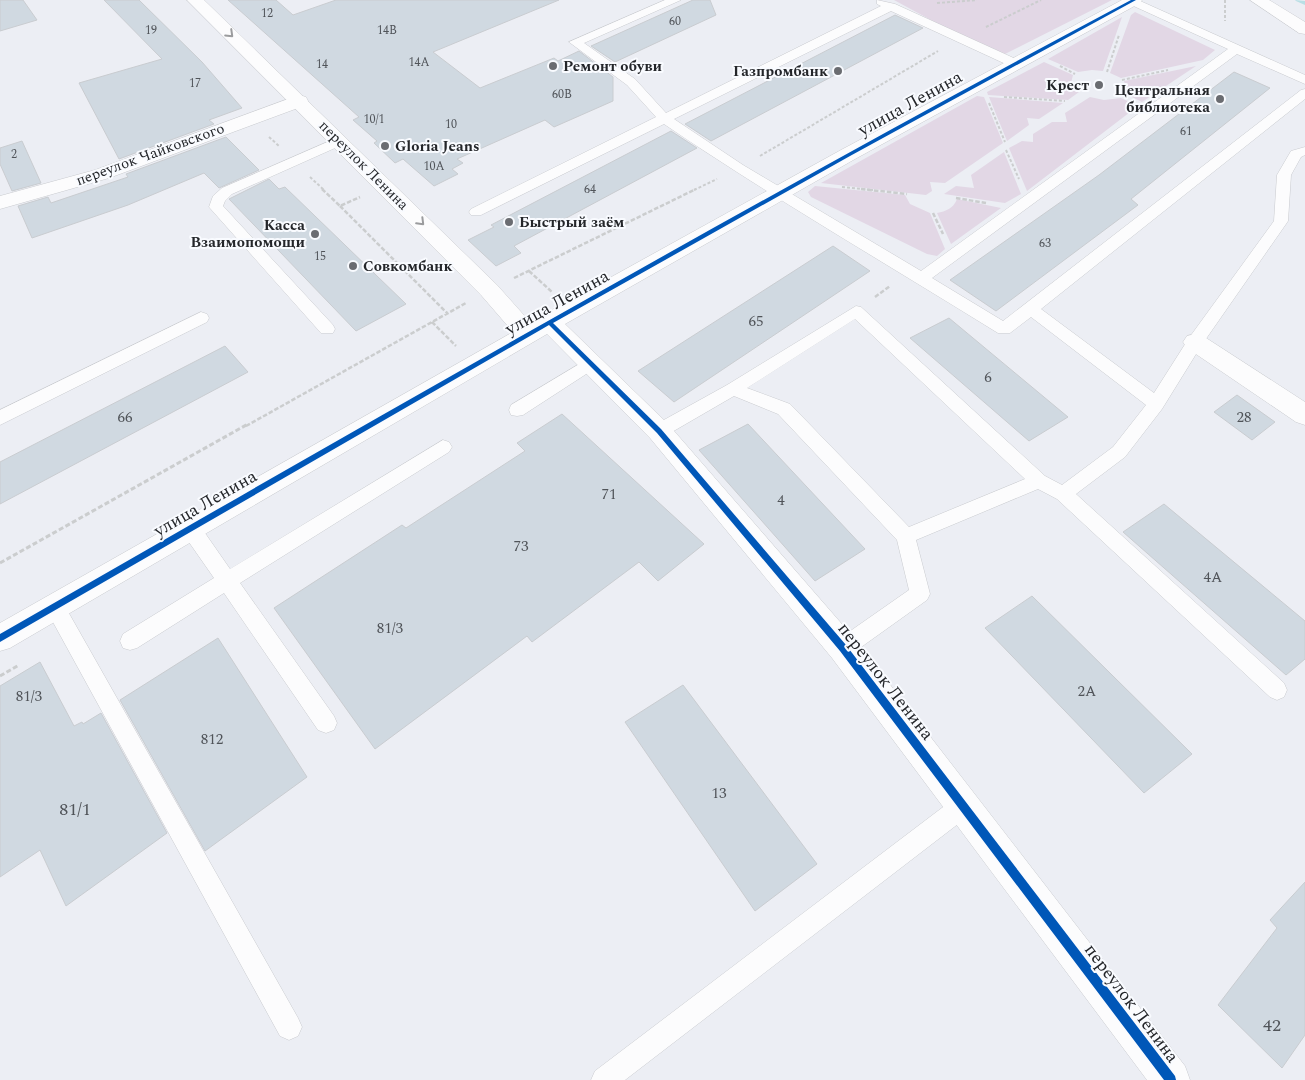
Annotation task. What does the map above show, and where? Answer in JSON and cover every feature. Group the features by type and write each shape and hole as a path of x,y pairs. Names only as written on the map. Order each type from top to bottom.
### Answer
{"street":[{"name":"переулок Ленина","path":"195,0 299,100 489,290 539,329 591,364 659,432 843,648 1171,1080"},
{"path":"1258,0 1305,29"},
{"name":"улица Ленина","path":"0,638 781,192 977,91 1014,63 1132,1"},
{"name":"переулок Чайковского","path":"0,203 102,174 299,100"},
{"path":"1195,342 1305,414"}],"lane":[{"path":"675,0 575,42 631,82 664,118 738,168 781,192 1004,329 1305,93"},
{"path":"875,0 1014,63"},
{"path":"1132,1 1305,80"},
{"path":"476,212 891,6"},
{"path":"916,275 1028,200 1236,49"},
{"path":"327,329 216,208 218,199 227,191 339,141"},
{"path":"1063,494 1120,452 1156,404 1195,342 1281,221 1284,175 1296,154 1305,151"},
{"path":"1031,309 1156,404"},
{"path":"659,432 733,390 856,310 1039,480 1063,494 1277,690"},
{"path":"0,418 201,318"},
{"path":"517,410 591,364"},
{"path":"733,390 784,409 906,536 920,594 843,648"},
{"path":"130,641 443,447"},
{"path":"906,536 1039,480"},
{"path":"190,529 326,724"},
{"path":"55,607 289,1027"},
{"path":"604,1080 963,806"}],"path":[{"path":"0,562 489,290 738,168 959,39 1041,0"},
{"path":"977,91 1065,102"},
{"path":"977,91 1005,142"},
{"path":"1006,150 1028,200"},
{"path":"799,182 907,194"},
{"path":"340,206 447,313"},
{"path":"856,310 916,275"}],"shaded area":[{"path":"894,0 1112,0 1005,54 953,32"},
{"path":"1135,12 1215,50 1203,60 1121,78 1110,73 1131,15"},
{"path":"1122,17 1103,71 1078,72 1048,59"},
{"path":"1044,62 1073,75 1071,83 1079,92 1068,100 988,95 987,92"},
{"path":"1196,66 1142,102 1126,94 1127,90 1124,81"},
{"path":"977,96 984,97 1003,143 945,183 930,182 932,191 926,195 821,183"},
{"path":"989,97 1063,103 1039,119 1027,118 1029,125 1007,141"},
{"path":"1090,97 1104,100 1121,98 1138,106 1027,191 1009,148 1022,141 1033,142 1033,134 1052,122 1067,122 1065,113"},
{"path":"1004,152 1021,194 1005,203 944,194 956,186 974,188 971,175"},
{"path":"815,186 905,195 910,204 930,213 945,249 937,256 927,254 811,197 808,192"},
{"path":"957,199 1001,208 951,244 937,213 949,209"}],"building":[{"path":"0,0 23,0 37,20 0,31"},
{"path":"104,0 139,0 202,62 242,108 209,120 214,124 119,159 79,83 162,59"},
{"path":"228,0 276,0 293,15 336,0 559,0 433,52 480,88 554,58 558,61 579,51 613,77 613,101 554,127 545,120 457,159 463,163 452,169 458,174 434,186 403,159 395,163 374,143 377,141 353,120 359,117"},
{"path":"693,0 710,0 716,15 615,62 591,46"},
{"path":"895,15 923,28 711,141 685,124"},
{"path":"1234,72 1270,88 1131,199 1138,205 996,311 950,280 1099,175"},
{"path":"671,131 697,148 514,246 521,253 496,266 468,240 494,227 491,225"},
{"path":"226,137 259,170 219,188 204,173 128,205 32,238 18,206 48,197 51,203 128,177 126,174"},
{"path":"22,141 41,183 12,191 0,164 0,148"},
{"path":"269,179 279,189 285,187 406,304 356,331 229,199"},
{"path":"833,246 870,271 674,402 638,371"},
{"path":"949,318 1068,417 1029,441 910,338"},
{"path":"225,346 248,372 0,504 0,462"},
{"path":"1237,395 1275,422 1252,440 1214,412"},
{"path":"562,414 704,544 658,581 639,562 532,642 527,636 375,749 274,608 402,525 406,528 525,451 517,443"},
{"path":"748,424 865,549 815,581 699,450"},
{"path":"1164,504 1305,621 1305,659 1286,675 1123,532"},
{"path":"1032,596 1192,754 1144,793 985,628"},
{"path":"218,638 307,777 205,851 120,700"},
{"path":"40,662 74,726 82,722 83,724 101,713 167,833 66,906 40,850 0,877 0,686"},
{"path":"683,685 817,864 755,911 625,722"},
{"path":"1305,882 1305,1035 1282,1068 1218,1005 1277,928 1270,920"}],"waterway":[{"path":"1298,0 1305,3"}],"cycle path":[{"path":"0,638 423,394 706,234 990,77 1134,0"},
{"path":"550,323 659,431 843,648 1171,1080"}],"place":[{"name":"Ремонт обуви","path":"553,66"},
{"name":"Газпромбанк","path":"838,71"},
{"name":"Крест","path":"1099,85"},
{"name":"Центральная библиотека","path":"1220,99"},
{"name":"Gloria Jeans","path":"385,146"},
{"name":"Быстрый заём","path":"509,222"},
{"name":"Касса Взаимопомощи","path":"315,234"},
{"name":"Совкомбанк","path":"353,266"}]}
